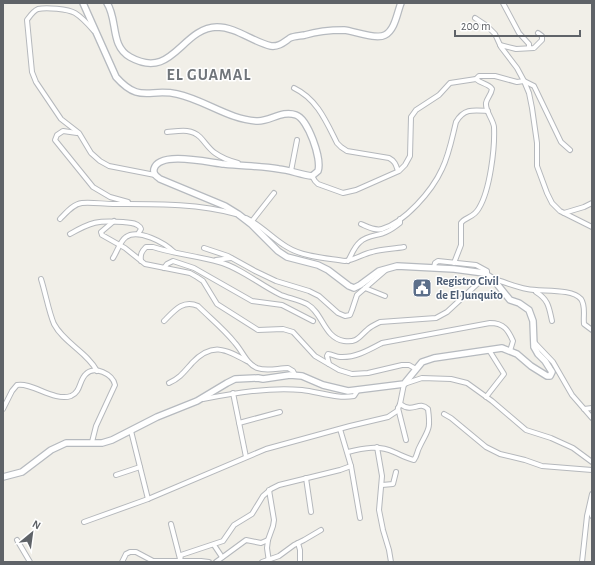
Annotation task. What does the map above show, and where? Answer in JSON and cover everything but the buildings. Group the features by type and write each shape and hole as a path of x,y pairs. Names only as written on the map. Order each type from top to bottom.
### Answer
{"street":[{"path":"83,3 116,77 123,85 140,94 178,94 233,116 248,120 260,121 289,113 301,118 306,124 320,160 318,171 312,176"},
{"path":"107,3 113,18 115,37 123,52 130,57 148,64 158,63 168,58 207,28 218,27 227,29 258,42 273,46 281,44 290,38 324,30 345,30 383,36 392,29 401,3"},
{"path":"503,3 519,33 528,44 528,48"},
{"path":"97,34 84,19 70,11 46,8 38,10 27,20 32,72 36,82 61,119 79,133 91,153 100,161 109,166 155,175 160,179 225,206 251,224 278,252 287,257 318,265 354,288 379,271 398,266 434,267 476,271 493,279 517,287 534,290 567,292 579,297 584,306 584,324 592,330"},
{"path":"475,18 487,26 495,34 500,45 517,68 529,93 537,143 537,166 552,203 564,213 592,226"},
{"path":"500,45 516,49 534,48 542,40 542,36 538,33"},
{"path":"155,175 154,170 161,161 194,159 223,164 278,168 312,176 318,184 343,193 356,190 398,171 405,165 410,156 411,117 416,110 439,95 450,83 476,79 479,76 495,76 517,82 524,81 534,86 561,142 570,150"},
{"path":"454,263 461,245 461,223 462,221 475,215 485,196 492,156 494,125 486,106 486,101 492,94 492,89 490,86 476,79"},
{"path":"294,88 312,100 319,107 341,147 347,150 389,158 396,164 398,171"},
{"path":"361,224 372,229 381,229 400,219 422,199 442,170 456,122 460,115 465,112 476,110 488,111"},
{"path":"167,132 185,130 194,133 199,136 215,153 224,159 242,165"},
{"path":"79,133 62,131 57,135 55,140 93,188 110,197 134,203"},
{"path":"291,171 297,140"},
{"path":"252,221 274,193"},
{"path":"60,219 72,208 81,203 134,203 216,209 241,216 252,221 273,238 292,250 304,254 348,261 374,251 404,247"},
{"path":"564,213 584,208 592,203"},
{"path":"348,261 360,241 368,237 386,233 400,223 400,219"},
{"path":"70,234 90,223 105,220 136,223 141,230 138,234"},
{"path":"114,221 101,232 102,234 120,245 145,264 190,273 203,281 217,304 240,317 254,329 283,329 293,332 315,356 338,370 352,374 368,373 402,365 408,365 416,369"},
{"path":"113,258 124,238 130,234 146,236 162,242 174,252"},
{"path":"140,261 140,255 146,247 153,247 220,262 281,295 305,303 313,308 318,313 328,332 335,339 346,341 356,340 362,336 367,329 380,322 436,318 447,312 487,275"},
{"path":"204,248 232,258 276,281 310,291 319,296 338,313 345,316 350,315 356,295 389,268"},
{"path":"214,261 232,258"},
{"path":"164,268 167,264 173,261 194,268 252,301 282,305 313,321"},
{"path":"434,267 435,263 438,261 476,265 487,271 487,275"},
{"path":"41,279 54,323 72,345 88,358 97,371"},
{"path":"84,522 148,499 266,448 388,417 396,411 399,406 404,384 422,362 434,358 502,348 510,351 547,376 550,376 552,372 534,347 533,321 529,310 519,303 510,300 493,279"},
{"path":"365,288 385,296"},
{"path":"534,290 546,300 552,322"},
{"path":"164,321 180,305 193,304 198,306 232,339 247,361"},
{"path":"329,364 328,354 338,357 350,357 368,351 382,343 490,323 502,325 507,329 513,341 510,351"},
{"path":"534,342 553,362 572,395 592,418"},
{"path":"169,383 177,380 203,353 219,349 231,352 258,369 266,370 288,368 293,371 295,375"},
{"path":"486,397 504,374 489,350"},
{"path":"3,409 12,391 17,385 24,385 54,396 69,396 78,390 86,373 91,370 109,375 114,380 115,385 96,426 92,442"},
{"path":"200,400 227,382 258,378 263,379 295,375 302,376 336,389 348,391 404,384 422,378 451,379 467,383 526,430 551,438 573,448 592,462"},
{"path":"3,478 22,472 51,450 66,443 92,442 97,444 107,442 157,417 200,400 251,391 302,390 349,397 354,396 358,390"},
{"path":"233,393 246,457"},
{"path":"348,452 377,448 393,451 414,460 417,456 418,449 428,432 430,424 428,409 422,405 409,408 399,406"},
{"path":"399,406 406,440"},
{"path":"584,409 592,408"},
{"path":"239,423 280,412"},
{"path":"444,414 452,418 486,447 500,454 542,466 592,470"},
{"path":"340,429 348,452 360,518"},
{"path":"131,431 148,499"},
{"path":"377,448 382,476 379,510 390,550 391,562"},
{"path":"180,561 181,555 223,541 234,525 252,514 263,496 269,490 279,485 351,466"},
{"path":"116,475 140,467"},
{"path":"382,485 393,484 396,472"},
{"path":"306,478 311,512"},
{"path":"269,490 274,520 268,540 269,561"},
{"path":"582,562 592,494"},
{"path":"589,508 592,516"},
{"path":"170,524 180,561"},
{"path":"262,562 269,561 279,556 321,530"},
{"path":"17,540 30,562"},
{"path":"216,562 246,540 261,543 268,540"},
{"path":"298,543 300,550 300,562"},
{"path":"214,545 222,557"},
{"path":"122,562 126,554 130,552 136,552 153,561 208,562"}],"place":[{"name":"Registro Civil de El Junquito","path":"422,288"}],"district":[{"name":"EL GUAMAL","path":"209,74"}]}
